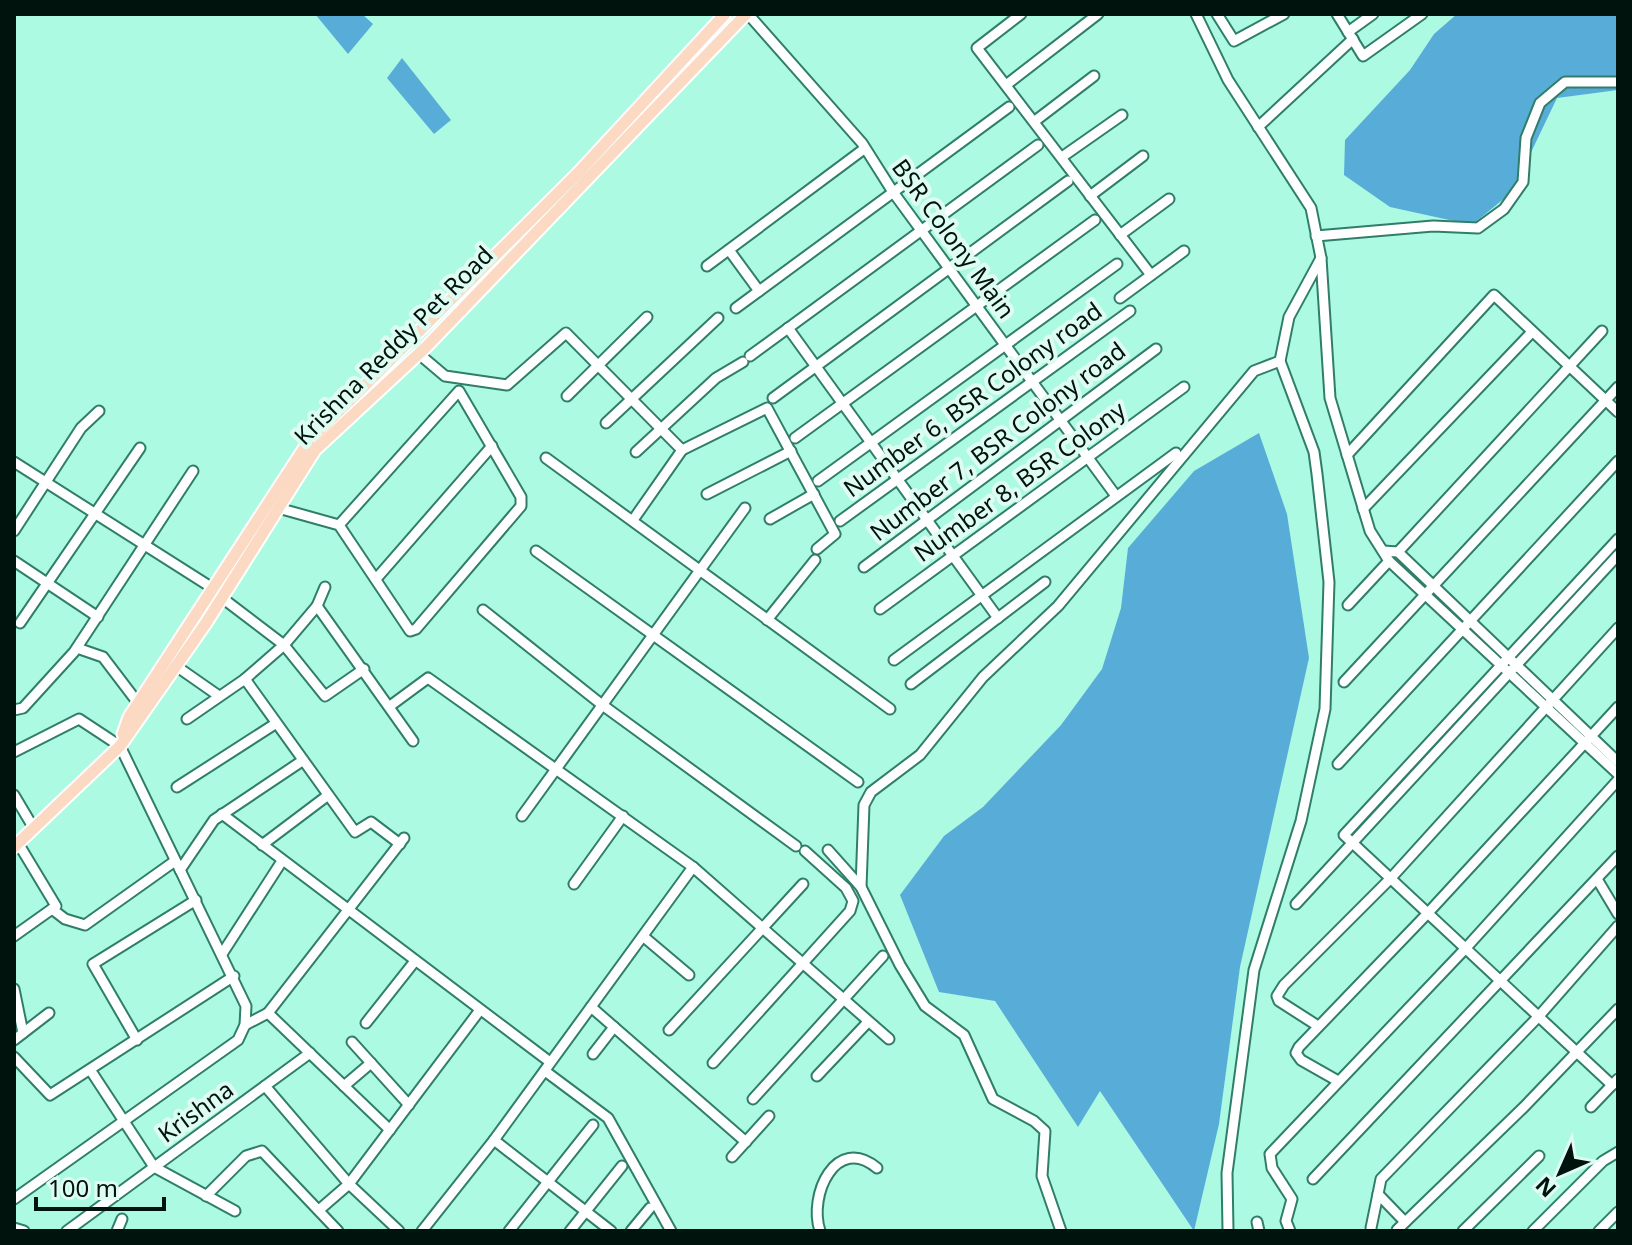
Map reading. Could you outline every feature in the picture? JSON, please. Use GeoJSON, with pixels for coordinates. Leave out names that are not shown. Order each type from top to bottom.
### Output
{"type":"FeatureCollection","features":[{"type":"Feature","properties":{"kind":"main road","name":"Krishna Reddy Pet Road"},"geometry":{"type":"LineString","coordinates":[[16,845],[120,746],[176,666],[309,441],[578,173],[725,14]]}},
{"type":"Feature","properties":{"kind":"main road","name":"Krishna Reddy Pet Road"},"geometry":{"type":"LineString","coordinates":[[120,746],[129,717],[138,703],[278,508],[315,450],[419,354],[747,14]]}},
{"type":"Feature","properties":{"kind":"street","name":"BSR Colony Main"},"geometry":{"type":"LineString","coordinates":[[747,14],[864,149],[1116,496]]}},
{"type":"Feature","properties":{"kind":"street"},"geometry":{"type":"LineString","coordinates":[[1021,14],[977,48],[1151,275]]}},
{"type":"Feature","properties":{"kind":"street"},"geometry":{"type":"LineString","coordinates":[[1006,85],[1098,14]]}},
{"type":"Feature","properties":{"kind":"street"},"geometry":{"type":"LineString","coordinates":[[1196,14],[1228,80],[1311,208],[1321,258],[1330,398],[1370,531],[1389,561],[1618,777],[1465,949],[1270,1154],[1272,1168],[1292,1199],[1286,1221],[1290,1231]]}},
{"type":"Feature","properties":{"kind":"street"},"geometry":{"type":"LineString","coordinates":[[1219,14],[1234,41],[1284,14]]}},
{"type":"Feature","properties":{"kind":"street"},"geometry":{"type":"LineString","coordinates":[[1337,14],[1363,56],[1422,14]]}},
{"type":"Feature","properties":{"kind":"street"},"geometry":{"type":"LineString","coordinates":[[1258,127],[1373,14]]}},
{"type":"Feature","properties":{"kind":"street"},"geometry":{"type":"LineString","coordinates":[[1035,121],[1094,76]]}},
{"type":"Feature","properties":{"kind":"street"},"geometry":{"type":"LineString","coordinates":[[1316,236],[1433,226],[1478,228],[1504,209],[1523,182],[1526,138],[1540,103],[1565,82],[1618,82]]}},
{"type":"Feature","properties":{"kind":"street"},"geometry":{"type":"LineString","coordinates":[[736,308],[1009,107]]}},
{"type":"Feature","properties":{"kind":"street"},"geometry":{"type":"LineString","coordinates":[[1062,157],[1122,115]]}},
{"type":"Feature","properties":{"kind":"street"},"geometry":{"type":"LineString","coordinates":[[636,452],[716,378],[747,359],[1038,145]]}},
{"type":"Feature","properties":{"kind":"street"},"geometry":{"type":"LineString","coordinates":[[707,266],[864,149]]}},
{"type":"Feature","properties":{"kind":"street"},"geometry":{"type":"LineString","coordinates":[[1090,196],[1143,156]]}},
{"type":"Feature","properties":{"kind":"street"},"geometry":{"type":"LineString","coordinates":[[773,398],[1068,181]]}},
{"type":"Feature","properties":{"kind":"street"},"geometry":{"type":"LineString","coordinates":[[1120,235],[1169,199]]}},
{"type":"Feature","properties":{"kind":"street"},"geometry":{"type":"LineString","coordinates":[[795,438],[1095,220]]}},
{"type":"Feature","properties":{"kind":"street"},"geometry":{"type":"LineString","coordinates":[[729,250],[759,291]]}},
{"type":"Feature","properties":{"kind":"street"},"geometry":{"type":"LineString","coordinates":[[1120,298],[1184,251]]}},
{"type":"Feature","properties":{"kind":"street"},"geometry":{"type":"LineString","coordinates":[[1228,1231],[1227,1173],[1254,970],[1301,821],[1325,709],[1329,582],[1317,474],[1314,452],[1280,361],[1289,317],[1321,258]]}},
{"type":"Feature","properties":{"kind":"street"},"geometry":{"type":"LineString","coordinates":[[818,481],[1117,264]]}},
{"type":"Feature","properties":{"kind":"street"},"geometry":{"type":"LineString","coordinates":[[1347,455],[1494,295],[1618,412]]}},
{"type":"Feature","properties":{"kind":"street","name":"Number 6, BSR Colony road"},"geometry":{"type":"LineString","coordinates":[[840,521],[1130,311]]}},
{"type":"Feature","properties":{"kind":"street"},"geometry":{"type":"LineString","coordinates":[[567,396],[647,317]]}},
{"type":"Feature","properties":{"kind":"street"},"geometry":{"type":"LineString","coordinates":[[606,423],[718,318]]}},
{"type":"Feature","properties":{"kind":"street"},"geometry":{"type":"LineString","coordinates":[[788,328],[895,481],[998,618]]}},
{"type":"Feature","properties":{"kind":"street"},"geometry":{"type":"LineString","coordinates":[[1398,552],[1602,331]]}},
{"type":"Feature","properties":{"kind":"street"},"geometry":{"type":"LineString","coordinates":[[1363,509],[1532,332]]}},
{"type":"Feature","properties":{"kind":"street"},"geometry":{"type":"LineString","coordinates":[[419,354],[445,376],[507,385],[566,333],[682,450]]}},
{"type":"Feature","properties":{"kind":"street","name":"Number 7, BSR Colony road"},"geometry":{"type":"LineString","coordinates":[[864,567],[1156,349]]}},
{"type":"Feature","properties":{"kind":"street"},"geometry":{"type":"LineString","coordinates":[[861,887],[864,805],[871,792],[920,755],[983,677],[1058,606],[1250,375],[1280,361]]}},
{"type":"Feature","properties":{"kind":"street","name":"Number 8, BSR Colony"},"geometry":{"type":"LineString","coordinates":[[880,609],[1184,387]]}},
{"type":"Feature","properties":{"kind":"street"},"geometry":{"type":"LineString","coordinates":[[1344,682],[1618,387]]}},
{"type":"Feature","properties":{"kind":"street"},"geometry":{"type":"LineString","coordinates":[[278,508],[339,525],[410,631],[416,629],[521,506],[521,497],[462,394],[454,393],[339,525]]}},
{"type":"Feature","properties":{"kind":"street"},"geometry":{"type":"LineString","coordinates":[[633,520],[682,450],[764,407],[769,409],[835,534],[817,549]]}},
{"type":"Feature","properties":{"kind":"street"},"geometry":{"type":"LineString","coordinates":[[14,531],[81,428],[99,411]]}},
{"type":"Feature","properties":{"kind":"street"},"geometry":{"type":"LineString","coordinates":[[376,579],[492,446]]}},
{"type":"Feature","properties":{"kind":"street"},"geometry":{"type":"LineString","coordinates":[[20,623],[140,448]]}},
{"type":"Feature","properties":{"kind":"street"},"geometry":{"type":"LineString","coordinates":[[707,494],[791,451]]}},
{"type":"Feature","properties":{"kind":"street"},"geometry":{"type":"LineString","coordinates":[[894,660],[1176,453]]}},
{"type":"Feature","properties":{"kind":"street"},"geometry":{"type":"LineString","coordinates":[[546,458],[890,709]]}},
{"type":"Feature","properties":{"kind":"street"},"geometry":{"type":"LineString","coordinates":[[1338,764],[1618,461]]}},
{"type":"Feature","properties":{"kind":"street"},"geometry":{"type":"LineString","coordinates":[[14,462],[218,593],[284,645],[325,696],[364,669]]}},
{"type":"Feature","properties":{"kind":"street"},"geometry":{"type":"LineString","coordinates":[[14,710],[23,708],[52,680],[77,648],[193,471]]}},
{"type":"Feature","properties":{"kind":"street"},"geometry":{"type":"LineString","coordinates":[[770,519],[814,494]]}},
{"type":"Feature","properties":{"kind":"street"},"geometry":{"type":"LineString","coordinates":[[522,816],[555,766],[745,508]]}},
{"type":"Feature","properties":{"kind":"street"},"geometry":{"type":"LineString","coordinates":[[1296,904],[1618,539]]}},
{"type":"Feature","properties":{"kind":"street"},"geometry":{"type":"LineString","coordinates":[[536,551],[650,637],[858,782]]}},
{"type":"Feature","properties":{"kind":"street"},"geometry":{"type":"LineString","coordinates":[[1383,551],[1398,552],[1618,762]]}},
{"type":"Feature","properties":{"kind":"street"},"geometry":{"type":"LineString","coordinates":[[1512,661],[1618,555]]}},
{"type":"Feature","properties":{"kind":"street"},"geometry":{"type":"LineString","coordinates":[[767,620],[815,560]]}},
{"type":"Feature","properties":{"kind":"street"},"geometry":{"type":"LineString","coordinates":[[14,561],[98,617]]}},
{"type":"Feature","properties":{"kind":"street"},"geometry":{"type":"LineString","coordinates":[[1348,605],[1389,561]]}},
{"type":"Feature","properties":{"kind":"street"},"geometry":{"type":"LineString","coordinates":[[911,684],[1045,582]]}},
{"type":"Feature","properties":{"kind":"street"},"geometry":{"type":"LineString","coordinates":[[187,719],[245,679],[284,645],[317,606],[325,587]]}},
{"type":"Feature","properties":{"kind":"street"},"geometry":{"type":"LineString","coordinates":[[317,606],[413,741]]}},
{"type":"Feature","properties":{"kind":"street"},"geometry":{"type":"LineString","coordinates":[[483,610],[601,704],[800,848],[846,888],[853,901],[850,911],[713,1063]]}},
{"type":"Feature","properties":{"kind":"street"},"geometry":{"type":"LineString","coordinates":[[1318,1026],[1284,1006],[1277,996],[1279,991],[1391,878],[1618,628]]}},
{"type":"Feature","properties":{"kind":"street"},"geometry":{"type":"LineString","coordinates":[[77,648],[103,657],[138,703]]}},
{"type":"Feature","properties":{"kind":"street"},"geometry":{"type":"LineString","coordinates":[[176,666],[219,696]]}},
{"type":"Feature","properties":{"kind":"street"},"geometry":{"type":"LineString","coordinates":[[390,706],[428,678],[693,867],[764,926],[843,1001],[889,1039]]}},
{"type":"Feature","properties":{"kind":"street"},"geometry":{"type":"LineString","coordinates":[[245,679],[355,832],[371,822],[402,841],[268,1013],[245,1025]]}},
{"type":"Feature","properties":{"kind":"street"},"geometry":{"type":"LineString","coordinates":[[1338,1081],[1296,1056],[1299,1047],[1618,707]]}},
{"type":"Feature","properties":{"kind":"street"},"geometry":{"type":"LineString","coordinates":[[14,752],[79,719],[120,746],[246,1006],[245,1025],[238,1040],[14,1199]]}},
{"type":"Feature","properties":{"kind":"street"},"geometry":{"type":"LineString","coordinates":[[177,787],[275,724]]}},
{"type":"Feature","properties":{"kind":"street"},"geometry":{"type":"LineString","coordinates":[[52,909],[65,919],[85,925],[178,866],[214,820],[302,761]]}},
{"type":"Feature","properties":{"kind":"street"},"geometry":{"type":"LineString","coordinates":[[14,795],[33,827]]}},
{"type":"Feature","properties":{"kind":"street"},"geometry":{"type":"LineString","coordinates":[[262,845],[327,796]]}},
{"type":"Feature","properties":{"kind":"street"},"geometry":{"type":"LineString","coordinates":[[222,814],[480,1010],[608,1118],[671,1231]]}},
{"type":"Feature","properties":{"kind":"street"},"geometry":{"type":"LineString","coordinates":[[574,884],[623,816]]}},
{"type":"Feature","properties":{"kind":"street"},"geometry":{"type":"LineString","coordinates":[[1350,841],[1578,1052],[1615,1082],[1591,1107]]}},
{"type":"Feature","properties":{"kind":"street"},"geometry":{"type":"LineString","coordinates":[[14,936],[56,906],[16,845]]}},
{"type":"Feature","properties":{"kind":"street"},"geometry":{"type":"LineString","coordinates":[[828,850],[861,887],[925,1006],[964,1035],[993,1099],[1045,1131],[1042,1176],[1061,1231]]}},
{"type":"Feature","properties":{"kind":"street"},"geometry":{"type":"LineString","coordinates":[[1313,1179],[1618,856]]}},
{"type":"Feature","properties":{"kind":"street"},"geometry":{"type":"LineString","coordinates":[[222,954],[282,861]]}},
{"type":"Feature","properties":{"kind":"street"},"geometry":{"type":"LineString","coordinates":[[422,1231],[494,1140],[693,867]]}},
{"type":"Feature","properties":{"kind":"street"},"geometry":{"type":"LineString","coordinates":[[1597,879],[1618,914]]}},
{"type":"Feature","properties":{"kind":"street"},"geometry":{"type":"LineString","coordinates":[[669,1030],[803,884]]}},
{"type":"Feature","properties":{"kind":"street"},"geometry":{"type":"LineString","coordinates":[[137,1040],[93,964],[196,900]]}},
{"type":"Feature","properties":{"kind":"street"},"geometry":{"type":"LineString","coordinates":[[1371,1230],[1381,1179],[1539,1016],[1618,926]]}},
{"type":"Feature","properties":{"kind":"street"},"geometry":{"type":"LineString","coordinates":[[644,937],[689,975]]}},
{"type":"Feature","properties":{"kind":"street"},"geometry":{"type":"LineString","coordinates":[[753,1099],[883,956]]}},
{"type":"Feature","properties":{"kind":"street"},"geometry":{"type":"LineString","coordinates":[[366,1023],[415,961]]}},
{"type":"Feature","properties":{"kind":"street"},"geometry":{"type":"LineString","coordinates":[[14,1057],[50,1095],[234,976]]}},
{"type":"Feature","properties":{"kind":"street"},"geometry":{"type":"LineString","coordinates":[[14,989],[23,1033]]}},
{"type":"Feature","properties":{"kind":"street"},"geometry":{"type":"LineString","coordinates":[[591,1007],[746,1142]]}},
{"type":"Feature","properties":{"kind":"street"},"geometry":{"type":"LineString","coordinates":[[1397,1231],[1618,1009]]}},
{"type":"Feature","properties":{"kind":"street"},"geometry":{"type":"LineString","coordinates":[[319,1210],[349,1184],[480,1010]]}},
{"type":"Feature","properties":{"kind":"street"},"geometry":{"type":"LineString","coordinates":[[14,1040],[49,1013]]}},
{"type":"Feature","properties":{"kind":"street"},"geometry":{"type":"LineString","coordinates":[[268,1013],[390,1130]]}},
{"type":"Feature","properties":{"kind":"street"},"geometry":{"type":"LineString","coordinates":[[817,1076],[868,1022]]}},
{"type":"Feature","properties":{"kind":"street"},"geometry":{"type":"LineString","coordinates":[[593,1054],[614,1027]]}},
{"type":"Feature","properties":{"kind":"street"},"geometry":{"type":"LineString","coordinates":[[352,1042],[409,1105]]}},
{"type":"Feature","properties":{"kind":"street","name":"Krishna"},"geometry":{"type":"LineString","coordinates":[[67,1231],[310,1053]]}},
{"type":"Feature","properties":{"kind":"street"},"geometry":{"type":"LineString","coordinates":[[344,1086],[371,1063]]}},
{"type":"Feature","properties":{"kind":"street"},"geometry":{"type":"LineString","coordinates":[[91,1071],[121,1122],[154,1167],[235,1211]]}},
{"type":"Feature","properties":{"kind":"street"},"geometry":{"type":"LineString","coordinates":[[265,1086],[349,1184],[399,1231]]}},
{"type":"Feature","properties":{"kind":"street"},"geometry":{"type":"LineString","coordinates":[[732,1157],[769,1116]]}},
{"type":"Feature","properties":{"kind":"street"},"geometry":{"type":"LineString","coordinates":[[509,1231],[593,1125]]}},
{"type":"Feature","properties":{"kind":"street"},"geometry":{"type":"LineString","coordinates":[[494,1140],[611,1231]]}},
{"type":"Feature","properties":{"kind":"street"},"geometry":{"type":"LineString","coordinates":[[206,1196],[246,1156],[262,1151],[338,1231]]}},
{"type":"Feature","properties":{"kind":"street"},"geometry":{"type":"LineString","coordinates":[[1533,1231],[1603,1161],[1618,1152]]}},
{"type":"Feature","properties":{"kind":"street"},"geometry":{"type":"LineString","coordinates":[[1463,1231],[1539,1156]]}},
{"type":"Feature","properties":{"kind":"street"},"geometry":{"type":"LineString","coordinates":[[820,1231],[817,1205],[822,1181],[836,1165],[849,1158],[867,1160],[877,1168]]}},
{"type":"Feature","properties":{"kind":"street"},"geometry":{"type":"LineString","coordinates":[[570,1231],[622,1166]]}},
{"type":"Feature","properties":{"kind":"street"},"geometry":{"type":"LineString","coordinates":[[1378,1194],[1405,1222]]}},
{"type":"Feature","properties":{"kind":"street"},"geometry":{"type":"LineString","coordinates":[[631,1231],[650,1208]]}},
{"type":"Feature","properties":{"kind":"street"},"geometry":{"type":"LineString","coordinates":[[1599,1231],[1618,1212]]}},
{"type":"Feature","properties":{"kind":"street"},"geometry":{"type":"LineString","coordinates":[[117,1231],[122,1219]]}},
{"type":"Feature","properties":{"kind":"water"},"geometry":{"type":"Polygon","coordinates":[[[315,14],[362,14],[373,24],[348,54],[315,14]]]}},
{"type":"Feature","properties":{"kind":"water"},"geometry":{"type":"Polygon","coordinates":[[[1457,14],[1618,14],[1618,90],[1557,98],[1512,192],[1472,225],[1390,207],[1344,175],[1345,140],[1410,70],[1434,34],[1457,14]]]}},
{"type":"Feature","properties":{"kind":"water"},"geometry":{"type":"Polygon","coordinates":[[[402,58],[451,120],[434,134],[387,78],[402,58]]]}},
{"type":"Feature","properties":{"kind":"water"},"geometry":{"type":"Polygon","coordinates":[[[1259,433],[1287,514],[1309,658],[1240,967],[1219,1124],[1194,1231],[1100,1091],[1078,1127],[995,1001],[939,992],[900,895],[944,836],[983,807],[1061,725],[1102,669],[1121,608],[1128,548],[1194,471],[1259,433]]]}}]}
